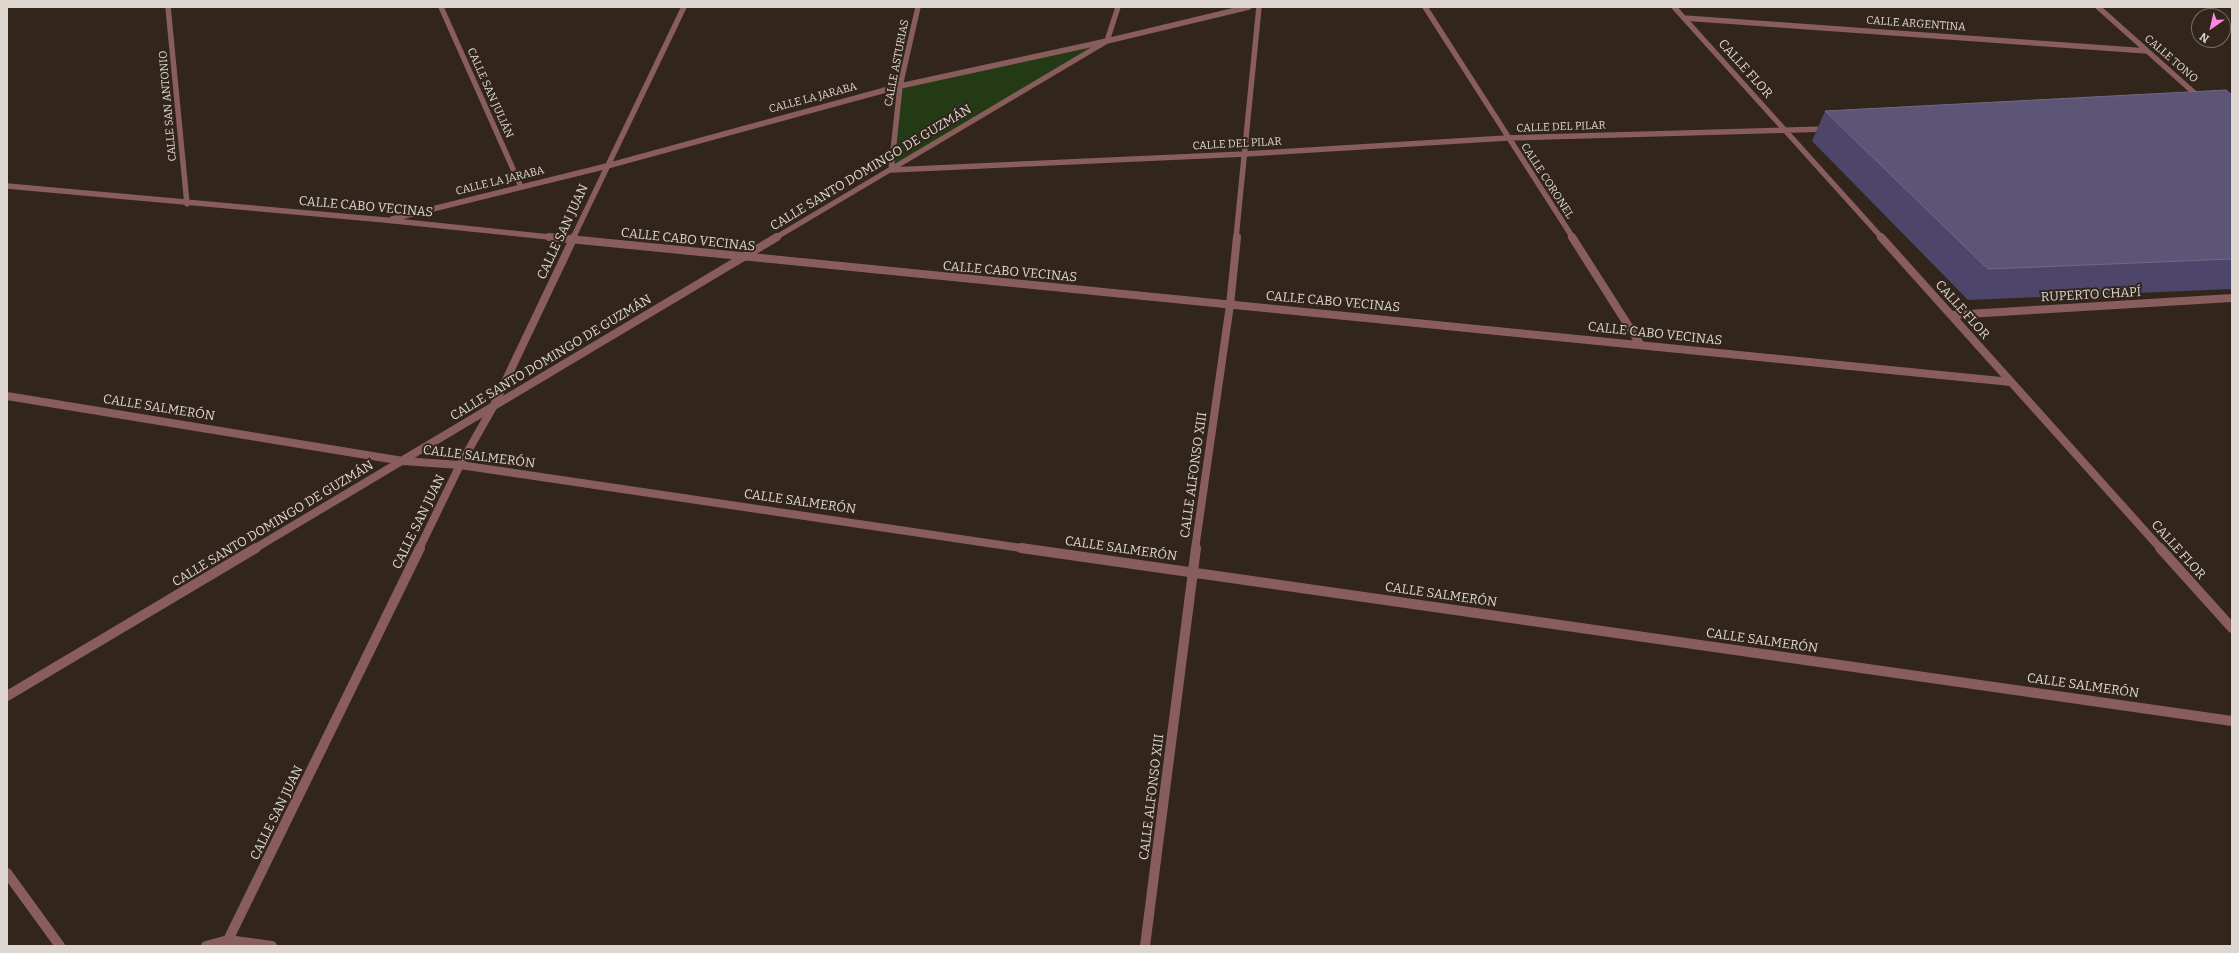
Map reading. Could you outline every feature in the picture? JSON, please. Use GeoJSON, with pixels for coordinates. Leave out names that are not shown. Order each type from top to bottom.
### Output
{"type":"FeatureCollection","features":[{"type":"Feature","properties":{"kind":"street","name":"CALLE SAN ANTONIO"},"geometry":{"type":"LineString","coordinates":[[168,7],[187,204]]}},
{"type":"Feature","properties":{"kind":"street","name":"CALLE SAN JULIÁN"},"geometry":{"type":"LineString","coordinates":[[441,7],[521,187]]}},
{"type":"Feature","properties":{"kind":"street","name":"CALLE SAN JUAN"},"geometry":{"type":"LineString","coordinates":[[228,940],[460,466],[493,407],[684,7]]}},
{"type":"Feature","properties":{"kind":"street","name":"CALLE ASTURIAS"},"geometry":{"type":"LineString","coordinates":[[891,170],[900,86],[918,7]]}},
{"type":"Feature","properties":{"kind":"street"},"geometry":{"type":"LineString","coordinates":[[1107,41],[1118,7]]}},
{"type":"Feature","properties":{"kind":"street","name":"CALLE LA JARABA"},"geometry":{"type":"LineString","coordinates":[[385,220],[607,166],[900,86],[1107,41],[1249,7]]}},
{"type":"Feature","properties":{"kind":"street","name":"CALLE ALFONSO XIII"},"geometry":{"type":"LineString","coordinates":[[1145,946],[1192,573],[1230,305],[1259,7]]}},
{"type":"Feature","properties":{"kind":"street","name":"CALLE CORONEL"},"geometry":{"type":"LineString","coordinates":[[1425,7],[1640,344]]}},
{"type":"Feature","properties":{"kind":"street","name":"CALLE FLOR"},"geometry":{"type":"LineString","coordinates":[[1674,7],[2232,628]]}},
{"type":"Feature","properties":{"kind":"street","name":"CALLE TONO"},"geometry":{"type":"LineString","coordinates":[[2098,7],[2207,103]]}},
{"type":"Feature","properties":{"kind":"street","name":"CALLE ARGENTINA"},"geometry":{"type":"LineString","coordinates":[[1684,18],[2147,51]]}},
{"type":"Feature","properties":{"kind":"street","name":"CALLE SANTO DOMINGO DE GUZMÁN"},"geometry":{"type":"LineString","coordinates":[[7,696],[1107,41]]}},
{"type":"Feature","properties":{"kind":"street","name":"CALLE DEL PILAR"},"geometry":{"type":"LineString","coordinates":[[891,170],[1245,154],[1508,138],[1785,131],[1832,128]]}},
{"type":"Feature","properties":{"kind":"street","name":"CALLE CABO VECINAS"},"geometry":{"type":"LineString","coordinates":[[7,186],[187,204],[385,220],[742,258],[1640,344],[2011,382]]}},
{"type":"Feature","properties":{"kind":"street","name":"RUPERTO CHAPÍ"},"geometry":{"type":"LineString","coordinates":[[1951,315],[2232,298]]}},
{"type":"Feature","properties":{"kind":"street","name":"CALLE SALMERÓN"},"geometry":{"type":"LineString","coordinates":[[7,396],[403,461],[460,466],[1192,573],[2232,720]]}},
{"type":"Feature","properties":{"kind":"street"},"geometry":{"type":"LineString","coordinates":[[7,873],[60,946]]}},
{"type":"Feature","properties":{"kind":"street"},"geometry":{"type":"LineString","coordinates":[[206,946],[228,940],[272,946]]}},
{"type":"Feature","properties":{"kind":"green space"},"geometry":{"type":"Polygon","coordinates":[[[1107,41],[891,170],[900,86],[1107,41]]]}},
{"type":"Feature","properties":{"kind":"building"},"geometry":{"type":"Polygon","coordinates":[[[2226,90],[2232,95],[2232,259],[1988,269],[1825,111],[2226,90]]]}}]}
